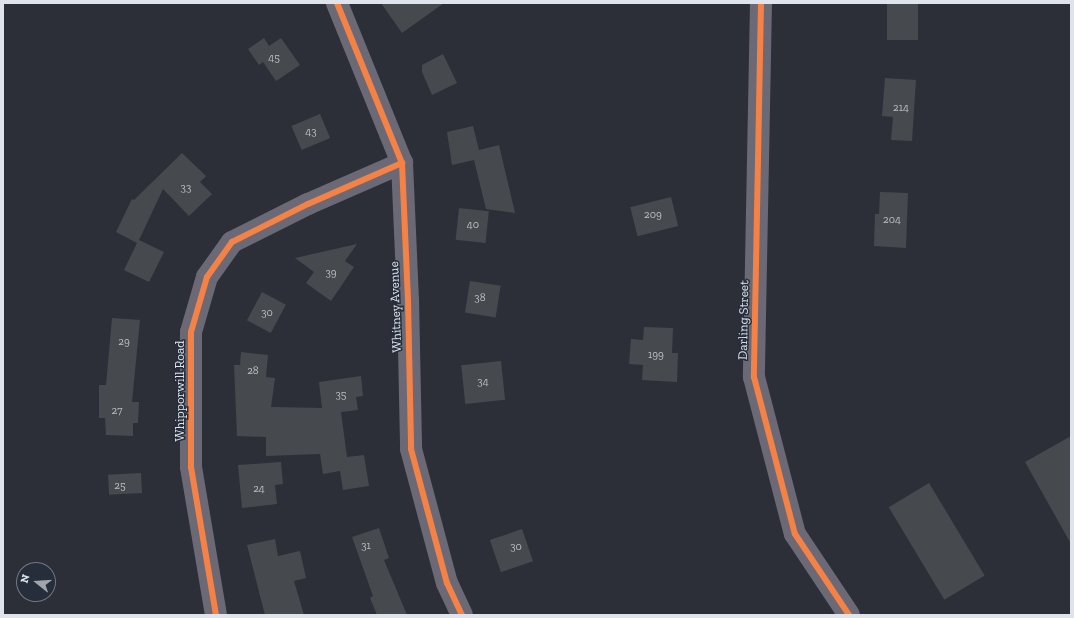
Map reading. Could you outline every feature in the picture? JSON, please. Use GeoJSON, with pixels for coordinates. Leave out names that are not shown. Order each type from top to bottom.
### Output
{"type":"FeatureCollection","features":[{"type":"Feature","properties":{"kind":"street","name":"Whitney Avenue"},"geometry":{"type":"LineString","coordinates":[[337,3],[402,163],[411,449],[447,583],[462,615]]}},
{"type":"Feature","properties":{"kind":"street","name":"Darling Street"},"geometry":{"type":"LineString","coordinates":[[761,3],[754,377],[795,534],[849,615]]}},
{"type":"Feature","properties":{"kind":"street","name":"Whipporwill Road"},"geometry":{"type":"LineString","coordinates":[[216,615],[191,467],[191,332],[207,277],[232,242],[308,204],[402,163]]}},
{"type":"Feature","properties":{"kind":"building"},"geometry":{"type":"Polygon","coordinates":[[[381,3],[444,3],[402,33],[381,3]]]}},
{"type":"Feature","properties":{"kind":"building"},"geometry":{"type":"Polygon","coordinates":[[[887,3],[918,3],[918,40],[887,40],[887,3]]]}},
{"type":"Feature","properties":{"kind":"building"},"geometry":{"type":"Polygon","coordinates":[[[264,38],[269,46],[281,38],[300,65],[276,81],[263,62],[259,65],[248,49],[264,38]]]}},
{"type":"Feature","properties":{"kind":"building"},"geometry":{"type":"Polygon","coordinates":[[[443,54],[457,83],[432,95],[422,72],[422,65],[443,54]]]}},
{"type":"Feature","properties":{"kind":"building"},"geometry":{"type":"Polygon","coordinates":[[[885,78],[916,80],[912,141],[891,140],[893,117],[882,116],[885,78]]]}},
{"type":"Feature","properties":{"kind":"building"},"geometry":{"type":"Polygon","coordinates":[[[320,114],[330,138],[302,150],[291,126],[320,114]]]}},
{"type":"Feature","properties":{"kind":"building"},"geometry":{"type":"Polygon","coordinates":[[[473,126],[479,150],[499,145],[515,213],[486,209],[474,160],[452,165],[447,132],[473,126]]]}},
{"type":"Feature","properties":{"kind":"building"},"geometry":{"type":"Polygon","coordinates":[[[182,153],[206,176],[200,182],[212,194],[189,216],[163,189],[139,240],[164,252],[149,282],[124,270],[137,243],[116,232],[132,199],[134,200],[182,153]]]}},
{"type":"Feature","properties":{"kind":"building"},"geometry":{"type":"Polygon","coordinates":[[[880,192],[908,193],[906,248],[874,246],[875,214],[879,214],[880,192]]]}},
{"type":"Feature","properties":{"kind":"building"},"geometry":{"type":"Polygon","coordinates":[[[671,197],[678,226],[638,236],[630,207],[671,197]]]}},
{"type":"Feature","properties":{"kind":"building"},"geometry":{"type":"Polygon","coordinates":[[[459,208],[489,211],[485,243],[456,240],[459,208]]]}},
{"type":"Feature","properties":{"kind":"building"},"geometry":{"type":"Polygon","coordinates":[[[357,244],[345,261],[354,267],[331,301],[306,283],[314,272],[295,258],[357,244]]]}},
{"type":"Feature","properties":{"kind":"building"},"geometry":{"type":"Polygon","coordinates":[[[470,281],[501,286],[496,317],[465,313],[470,281]]]}},
{"type":"Feature","properties":{"kind":"building"},"geometry":{"type":"Polygon","coordinates":[[[262,292],[286,305],[271,333],[247,320],[262,292]]]}},
{"type":"Feature","properties":{"kind":"building"},"geometry":{"type":"Polygon","coordinates":[[[112,318],[140,320],[132,402],[139,402],[138,423],[133,423],[133,436],[106,435],[105,418],[99,418],[99,385],[106,385],[112,318]]]}},
{"type":"Feature","properties":{"kind":"building"},"geometry":{"type":"Polygon","coordinates":[[[644,327],[673,328],[672,353],[678,353],[677,382],[642,380],[643,365],[629,364],[631,339],[643,340],[644,327]]]}},
{"type":"Feature","properties":{"kind":"building"},"geometry":{"type":"Polygon","coordinates":[[[241,352],[268,355],[266,377],[275,378],[271,407],[322,408],[319,382],[361,376],[363,396],[356,397],[358,410],[341,412],[347,457],[364,455],[369,486],[343,490],[340,471],[323,474],[320,454],[266,456],[266,437],[237,436],[234,365],[240,365],[241,352]]]}},
{"type":"Feature","properties":{"kind":"building"},"geometry":{"type":"Polygon","coordinates":[[[501,361],[505,400],[465,404],[461,365],[501,361]]]}},
{"type":"Feature","properties":{"kind":"building"},"geometry":{"type":"Polygon","coordinates":[[[1071,436],[1071,544],[1025,462],[1071,436]]]}},
{"type":"Feature","properties":{"kind":"building"},"geometry":{"type":"Polygon","coordinates":[[[281,462],[283,484],[275,485],[277,504],[242,508],[238,465],[281,462]]]}},
{"type":"Feature","properties":{"kind":"building"},"geometry":{"type":"Polygon","coordinates":[[[141,473],[142,493],[109,495],[108,475],[141,473]]]}},
{"type":"Feature","properties":{"kind":"building"},"geometry":{"type":"Polygon","coordinates":[[[929,483],[985,576],[944,600],[889,507],[929,483]]]}},
{"type":"Feature","properties":{"kind":"building"},"geometry":{"type":"Polygon","coordinates":[[[379,528],[389,558],[384,560],[407,615],[377,615],[370,598],[373,596],[352,537],[379,528]]]}},
{"type":"Feature","properties":{"kind":"building"},"geometry":{"type":"Polygon","coordinates":[[[522,529],[533,561],[501,572],[490,540],[522,529]]]}},
{"type":"Feature","properties":{"kind":"building"},"geometry":{"type":"Polygon","coordinates":[[[275,539],[278,556],[300,551],[306,578],[294,581],[304,615],[265,615],[247,545],[275,539]]]}},
{"type":"Feature","properties":{"kind":"cycle path"},"geometry":{"type":"LineString","coordinates":[[337,3],[402,163],[408,300],[411,449],[447,583],[462,615]]}},
{"type":"Feature","properties":{"kind":"cycle path"},"geometry":{"type":"LineString","coordinates":[[761,3],[754,377],[795,534],[849,615]]}},
{"type":"Feature","properties":{"kind":"cycle path"},"geometry":{"type":"LineString","coordinates":[[216,615],[191,467],[191,332],[207,277],[232,242],[308,204],[402,163]]}}]}
